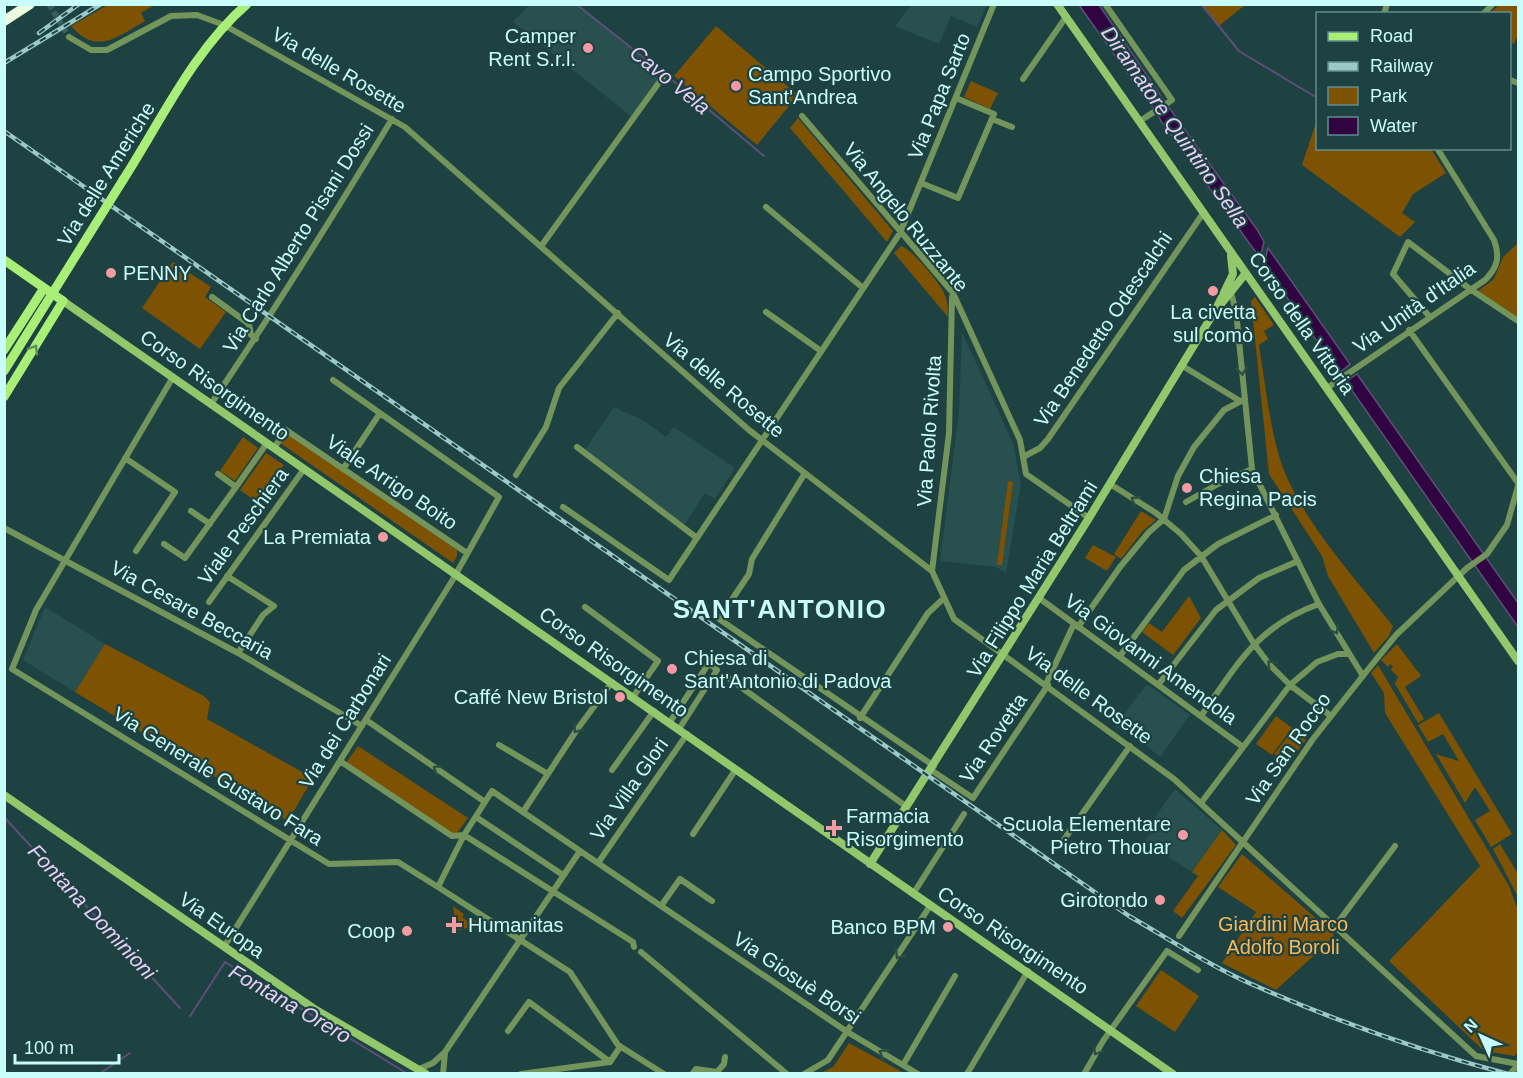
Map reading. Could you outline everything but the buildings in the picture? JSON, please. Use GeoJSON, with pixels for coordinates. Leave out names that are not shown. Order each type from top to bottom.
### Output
{"type":"FeatureCollection","features":[{"type":"Feature","properties":{"kind":"highway"},"geometry":{"type":"LineString","coordinates":[[4,21],[30,4]]}},
{"type":"Feature","properties":{"kind":"main road","name":"Via delle Americhe"},"geometry":{"type":"LineString","coordinates":[[4,370],[204,51],[224,25],[247,4]]}},
{"type":"Feature","properties":{"kind":"main road","name":"Corso della Vittoria"},"geometry":{"type":"LineString","coordinates":[[1058,4],[1518,661]]}},
{"type":"Feature","properties":{"kind":"main road"},"geometry":{"type":"LineString","coordinates":[[1230,249],[1233,274],[1244,271]]}},
{"type":"Feature","properties":{"kind":"main road","name":"Corso Risorgimento"},"geometry":{"type":"LineString","coordinates":[[4,260],[1173,1074]]}},
{"type":"Feature","properties":{"kind":"main road","name":"Via Filippo Maria Beltrami"},"geometry":{"type":"LineString","coordinates":[[1216,309],[1231,293],[1244,271]]}},
{"type":"Feature","properties":{"kind":"main road","name":"Via Filippo Maria Beltrami"},"geometry":{"type":"LineString","coordinates":[[870,864],[1110,484],[1216,309],[1233,274]]}},
{"type":"Feature","properties":{"kind":"main road"},"geometry":{"type":"LineString","coordinates":[[4,350],[44,288]]}},
{"type":"Feature","properties":{"kind":"main road"},"geometry":{"type":"LineString","coordinates":[[4,397],[63,301]]}},
{"type":"Feature","properties":{"kind":"main road","name":"Via Europa"},"geometry":{"type":"LineString","coordinates":[[4,795],[316,1010],[423,1072]]}},
{"type":"Feature","properties":{"kind":"street","name":"Via Papa Sarto"},"geometry":{"type":"LineString","coordinates":[[564,507],[669,580],[900,233],[994,4]]}},
{"type":"Feature","properties":{"kind":"street"},"geometry":{"type":"LineString","coordinates":[[1105,4],[1169,101],[1140,121]]}},
{"type":"Feature","properties":{"kind":"street","name":"Via delle Rosette"},"geometry":{"type":"LineString","coordinates":[[69,37],[91,50],[106,50],[171,16],[197,15],[224,25],[392,119],[542,245],[676,368],[763,440],[933,571],[954,619],[1130,746],[1201,802],[1476,1056],[1518,1064]]}},
{"type":"Feature","properties":{"kind":"street"},"geometry":{"type":"LineString","coordinates":[[1023,79],[1066,17]]}},
{"type":"Feature","properties":{"kind":"street"},"geometry":{"type":"LineString","coordinates":[[542,245],[663,76]]}},
{"type":"Feature","properties":{"kind":"street"},"geometry":{"type":"LineString","coordinates":[[921,183],[958,198],[992,119],[994,114],[956,98]]}},
{"type":"Feature","properties":{"kind":"street","name":"Via Angelo Ruzzante"},"geometry":{"type":"LineString","coordinates":[[802,116],[952,293],[1020,440],[1026,474],[1089,518]]}},
{"type":"Feature","properties":{"kind":"street","name":"Via Carlo Alberto Pisani Dossi"},"geometry":{"type":"LineString","coordinates":[[211,404],[256,339],[392,119]]}},
{"type":"Feature","properties":{"kind":"street"},"geometry":{"type":"LineString","coordinates":[[992,119],[1012,127]]}},
{"type":"Feature","properties":{"kind":"street","name":"Via Unità d'Italia"},"geometry":{"type":"LineString","coordinates":[[1327,388],[1493,272],[1498,252],[1494,240],[1438,150]]}},
{"type":"Feature","properties":{"kind":"street"},"geometry":{"type":"LineString","coordinates":[[766,207],[863,288]]}},
{"type":"Feature","properties":{"kind":"street","name":"Via Benedetto Odescalchi"},"geometry":{"type":"LineString","coordinates":[[1023,457],[1040,448],[1048,439],[1204,212]]}},
{"type":"Feature","properties":{"kind":"street"},"geometry":{"type":"LineString","coordinates":[[1429,316],[1393,274],[1408,242],[1470,289],[1518,321]]}},
{"type":"Feature","properties":{"kind":"street","name":"Via Paolo Rivolta"},"geometry":{"type":"LineString","coordinates":[[933,571],[949,433],[952,293]]}},
{"type":"Feature","properties":{"kind":"street"},"geometry":{"type":"LineString","coordinates":[[1231,293],[1236,311],[1242,400],[1252,470],[1319,604],[1363,676]]}},
{"type":"Feature","properties":{"kind":"street"},"geometry":{"type":"LineString","coordinates":[[212,297],[249,324],[251,335],[256,339]]}},
{"type":"Feature","properties":{"kind":"street"},"geometry":{"type":"LineString","coordinates":[[766,312],[821,351]]}},
{"type":"Feature","properties":{"kind":"street"},"geometry":{"type":"LineString","coordinates":[[516,475],[546,428],[559,388],[618,313]]}},
{"type":"Feature","properties":{"kind":"street"},"geometry":{"type":"LineString","coordinates":[[1409,330],[1518,485]]}},
{"type":"Feature","properties":{"kind":"street"},"geometry":{"type":"LineString","coordinates":[[1181,365],[1242,400]]}},
{"type":"Feature","properties":{"kind":"street"},"geometry":{"type":"LineString","coordinates":[[65,560],[173,377]]}},
{"type":"Feature","properties":{"kind":"street"},"geometry":{"type":"LineString","coordinates":[[333,380],[380,413],[343,469]]}},
{"type":"Feature","properties":{"kind":"street"},"geometry":{"type":"LineString","coordinates":[[1047,685],[1076,625],[1149,532],[1164,519],[1178,476],[1194,447],[1224,410],[1242,400]]}},
{"type":"Feature","properties":{"kind":"street","name":"Via dei Carbonari"},"geometry":{"type":"LineString","coordinates":[[225,947],[456,574],[499,497],[380,413]]}},
{"type":"Feature","properties":{"kind":"street","name":"Viale Arrigo Boito"},"geometry":{"type":"LineString","coordinates":[[270,445],[286,430],[467,553]]}},
{"type":"Feature","properties":{"kind":"street"},"geometry":{"type":"LineString","coordinates":[[164,544],[185,558],[236,486],[270,445]]}},
{"type":"Feature","properties":{"kind":"street"},"geometry":{"type":"LineString","coordinates":[[577,447],[697,538]]}},
{"type":"Feature","properties":{"kind":"street"},"geometry":{"type":"LineString","coordinates":[[125,458],[175,492],[136,551]]}},
{"type":"Feature","properties":{"kind":"street","name":"Viale Peschiera"},"geometry":{"type":"LineString","coordinates":[[209,602],[304,469]]}},
{"type":"Feature","properties":{"kind":"street"},"geometry":{"type":"LineString","coordinates":[[1186,502],[1218,484],[1252,470]]}},
{"type":"Feature","properties":{"kind":"street"},"geometry":{"type":"LineString","coordinates":[[805,473],[752,559],[749,574],[719,619],[932,768]]}},
{"type":"Feature","properties":{"kind":"street"},"geometry":{"type":"LineString","coordinates":[[218,474],[236,486]]}},
{"type":"Feature","properties":{"kind":"street"},"geometry":{"type":"LineString","coordinates":[[1110,484],[1164,519],[1201,556],[1254,644],[1290,685],[1331,716]]}},
{"type":"Feature","properties":{"kind":"street","name":"Via San Rocco"},"geometry":{"type":"LineString","coordinates":[[1179,936],[1331,716],[1396,635],[1473,564],[1485,556],[1507,525],[1518,485]]}},
{"type":"Feature","properties":{"kind":"street"},"geometry":{"type":"LineString","coordinates":[[191,511],[210,524]]}},
{"type":"Feature","properties":{"kind":"street"},"geometry":{"type":"LineString","coordinates":[[1120,656],[1172,583],[1201,556],[1233,535],[1276,515]]}},
{"type":"Feature","properties":{"kind":"street","name":"Via Cesare Beccaria"},"geometry":{"type":"LineString","coordinates":[[4,528],[364,723],[485,802]]}},
{"type":"Feature","properties":{"kind":"street","name":"Via Generale Gustavo Fara"},"geometry":{"type":"LineString","coordinates":[[65,560],[36,610],[12,669],[329,864],[398,862],[570,972],[620,1047],[664,1074]]}},
{"type":"Feature","properties":{"kind":"street"},"geometry":{"type":"LineString","coordinates":[[1158,685],[1216,610],[1227,600],[1259,578],[1298,561]]}},
{"type":"Feature","properties":{"kind":"street"},"geometry":{"type":"LineString","coordinates":[[228,576],[274,606],[263,615],[238,653]]}},
{"type":"Feature","properties":{"kind":"street"},"geometry":{"type":"LineString","coordinates":[[860,718],[928,613],[944,598]]}},
{"type":"Feature","properties":{"kind":"street","name":"Via Giovanni Amendola"},"geometry":{"type":"LineString","coordinates":[[1039,598],[1244,747]]}},
{"type":"Feature","properties":{"kind":"street"},"geometry":{"type":"LineString","coordinates":[[1201,716],[1254,644],[1281,621],[1319,604]]}},
{"type":"Feature","properties":{"kind":"street"},"geometry":{"type":"LineString","coordinates":[[585,607],[658,661],[633,697]]}},
{"type":"Feature","properties":{"kind":"street"},"geometry":{"type":"LineString","coordinates":[[1201,802],[1290,685],[1317,662],[1337,655],[1349,654]]}},
{"type":"Feature","properties":{"kind":"street"},"geometry":{"type":"LineString","coordinates":[[670,722],[709,663],[717,670],[679,729]]}},
{"type":"Feature","properties":{"kind":"street"},"geometry":{"type":"LineString","coordinates":[[727,677],[907,807]]}},
{"type":"Feature","properties":{"kind":"street"},"geometry":{"type":"LineString","coordinates":[[523,812],[612,682]]}},
{"type":"Feature","properties":{"kind":"street","name":"Via Rovetta"},"geometry":{"type":"LineString","coordinates":[[932,768],[974,798],[1047,685]]}},
{"type":"Feature","properties":{"kind":"street"},"geometry":{"type":"LineString","coordinates":[[612,770],[654,711]]}},
{"type":"Feature","properties":{"kind":"street","name":"Via Villa Glori"},"geometry":{"type":"LineString","coordinates":[[598,863],[687,734]]}},
{"type":"Feature","properties":{"kind":"street"},"geometry":{"type":"LineString","coordinates":[[499,745],[548,774]]}},
{"type":"Feature","properties":{"kind":"street"},"geometry":{"type":"LineString","coordinates":[[1064,841],[1130,746]]}},
{"type":"Feature","properties":{"kind":"street"},"geometry":{"type":"LineString","coordinates":[[340,761],[452,836],[465,835],[553,890],[633,942],[634,947]]}},
{"type":"Feature","properties":{"kind":"street"},"geometry":{"type":"LineString","coordinates":[[693,834],[736,769]]}},
{"type":"Feature","properties":{"kind":"street","name":"Via Giosuè Borsi"},"geometry":{"type":"LineString","coordinates":[[485,802],[492,791],[849,1033],[918,1074]]}},
{"type":"Feature","properties":{"kind":"street"},"geometry":{"type":"LineString","coordinates":[[438,887],[485,802]]}},
{"type":"Feature","properties":{"kind":"street","name":"Via Rovetta"},"geometry":{"type":"LineString","coordinates":[[913,894],[964,814]]}},
{"type":"Feature","properties":{"kind":"street"},"geometry":{"type":"LineString","coordinates":[[476,817],[562,875]]}},
{"type":"Feature","properties":{"kind":"street"},"geometry":{"type":"LineString","coordinates":[[1336,925],[1395,846]]}},
{"type":"Feature","properties":{"kind":"street"},"geometry":{"type":"LineString","coordinates":[[423,1072],[445,1052],[580,851]]}},
{"type":"Feature","properties":{"kind":"street"},"geometry":{"type":"LineString","coordinates":[[661,906],[680,879],[712,901]]}},
{"type":"Feature","properties":{"kind":"street"},"geometry":{"type":"LineString","coordinates":[[804,1074],[828,1060],[849,1033],[930,906]]}},
{"type":"Feature","properties":{"kind":"street"},"geometry":{"type":"LineString","coordinates":[[1084,1074],[1167,951],[1198,970]]}},
{"type":"Feature","properties":{"kind":"street"},"geometry":{"type":"LineString","coordinates":[[641,952],[786,1074]]}},
{"type":"Feature","properties":{"kind":"street"},"geometry":{"type":"LineString","coordinates":[[967,1074],[1028,971]]}},
{"type":"Feature","properties":{"kind":"street"},"geometry":{"type":"LineString","coordinates":[[903,1065],[955,976]]}},
{"type":"Feature","properties":{"kind":"street"},"geometry":{"type":"LineString","coordinates":[[508,1031],[529,1002],[610,1062]]}},
{"type":"Feature","properties":{"kind":"street"},"geometry":{"type":"LineString","coordinates":[[521,1074],[610,1062],[620,1047]]}},
{"type":"Feature","properties":{"kind":"street"},"geometry":{"type":"LineString","coordinates":[[443,1074],[445,1052]]}},
{"type":"Feature","properties":{"kind":"street"},"geometry":{"type":"LineString","coordinates":[[692,1074],[696,1069],[717,1072],[724,1064],[725,1057]]}},
{"type":"Feature","properties":{"kind":"street"},"geometry":{"type":"LineString","coordinates":[[1510,1074],[1518,1064]]}},
{"type":"Feature","properties":{"kind":"shaded area","name":"Camper Rent S.r.l."},"geometry":{"type":"Polygon","coordinates":[[[529,5],[577,5],[662,74],[632,117],[513,22],[529,5]]]}},
{"type":"Feature","properties":{"kind":"shaded area"},"geometry":{"type":"Polygon","coordinates":[[[911,5],[987,5],[977,27],[951,16],[939,44],[895,26],[911,5]]]}},
{"type":"Feature","properties":{"kind":"shaded area"},"geometry":{"type":"Polygon","coordinates":[[[962,332],[1013,443],[1021,484],[1006,573],[996,567],[940,561],[959,413],[962,332]]]}},
{"type":"Feature","properties":{"kind":"shaded area"},"geometry":{"type":"Polygon","coordinates":[[[614,407],[644,421],[666,437],[674,427],[735,468],[715,499],[705,493],[684,526],[584,451],[614,407]]]}},
{"type":"Feature","properties":{"kind":"shaded area"},"geometry":{"type":"Polygon","coordinates":[[[45,607],[105,644],[75,692],[23,660],[45,607]]]}},
{"type":"Feature","properties":{"kind":"shaded area"},"geometry":{"type":"Polygon","coordinates":[[[1147,684],[1190,715],[1160,757],[1128,731],[1126,734],[1115,726],[1147,684]]]}},
{"type":"Feature","properties":{"kind":"shaded area","name":"Scuola Elementare Pietro Thouar"},"geometry":{"type":"Polygon","coordinates":[[[1175,789],[1222,830],[1192,872],[1144,842],[1152,830],[1148,827],[1175,789]]]}},
{"type":"Feature","properties":{"kind":"green space"},"geometry":{"type":"Polygon","coordinates":[[[1500,4],[1518,5],[1518,34],[1514,44],[1511,42],[1511,12],[1491,12],[1500,4]]]}},
{"type":"Feature","properties":{"kind":"green space"},"geometry":{"type":"Polygon","coordinates":[[[108,5],[154,5],[141,13],[145,21],[107,41],[90,40],[80,35],[71,26],[108,5]]]}},
{"type":"Feature","properties":{"kind":"green space"},"geometry":{"type":"Polygon","coordinates":[[[1201,5],[1245,5],[1219,26],[1201,5]]]}},
{"type":"Feature","properties":{"kind":"green space","name":"Campo Sportivo Sant'Andrea"},"geometry":{"type":"Polygon","coordinates":[[[716,26],[798,95],[757,145],[674,76],[716,26]]]}},
{"type":"Feature","properties":{"kind":"green space"},"geometry":{"type":"Polygon","coordinates":[[[971,81],[998,93],[990,109],[964,97],[971,81]]]}},
{"type":"Feature","properties":{"kind":"green space"},"geometry":{"type":"Polygon","coordinates":[[[798,118],[893,231],[887,242],[790,128],[798,118]]]}},
{"type":"Feature","properties":{"kind":"green space"},"geometry":{"type":"Polygon","coordinates":[[[1316,123],[1316,150],[1432,150],[1446,173],[1413,194],[1402,213],[1415,222],[1400,237],[1302,165],[1316,123]]]}},
{"type":"Feature","properties":{"kind":"green space"},"geometry":{"type":"Polygon","coordinates":[[[1518,243],[1518,318],[1478,291],[1494,279],[1503,257],[1518,243]]]}},
{"type":"Feature","properties":{"kind":"green space"},"geometry":{"type":"Polygon","coordinates":[[[901,246],[918,259],[941,288],[947,302],[948,317],[894,253],[901,246]]]}},
{"type":"Feature","properties":{"kind":"green space"},"geometry":{"type":"Polygon","coordinates":[[[173,262],[211,287],[205,297],[226,312],[200,349],[142,308],[173,262]]]}},
{"type":"Feature","properties":{"kind":"green space"},"geometry":{"type":"Polygon","coordinates":[[[1255,297],[1274,325],[1264,331],[1268,339],[1259,345],[1270,417],[1280,459],[1300,503],[1314,525],[1393,626],[1389,636],[1374,653],[1328,576],[1322,556],[1269,474],[1251,301],[1255,297]]]}},
{"type":"Feature","properties":{"kind":"green space"},"geometry":{"type":"Polygon","coordinates":[[[289,434],[457,550],[453,563],[280,443],[289,434]]]}},
{"type":"Feature","properties":{"kind":"green space"},"geometry":{"type":"Polygon","coordinates":[[[243,437],[258,448],[235,481],[220,471],[243,437]]]}},
{"type":"Feature","properties":{"kind":"green space"},"geometry":{"type":"Polygon","coordinates":[[[266,453],[284,465],[258,503],[240,490],[266,453]]]}},
{"type":"Feature","properties":{"kind":"green space"},"geometry":{"type":"Polygon","coordinates":[[[1008,481],[1013,482],[1002,565],[997,565],[1008,481]]]}},
{"type":"Feature","properties":{"kind":"green space"},"geometry":{"type":"Polygon","coordinates":[[[1141,511],[1156,520],[1142,532],[1121,559],[1114,554],[1141,511]]]}},
{"type":"Feature","properties":{"kind":"green space"},"geometry":{"type":"Polygon","coordinates":[[[1093,545],[1116,557],[1107,571],[1085,558],[1093,545]]]}},
{"type":"Feature","properties":{"kind":"green space"},"geometry":{"type":"Polygon","coordinates":[[[1189,596],[1201,618],[1173,655],[1142,632],[1149,623],[1162,632],[1189,596]]]}},
{"type":"Feature","properties":{"kind":"green space"},"geometry":{"type":"Polygon","coordinates":[[[105,644],[204,696],[210,702],[207,719],[313,778],[288,821],[75,692],[105,644]]]}},
{"type":"Feature","properties":{"kind":"green space"},"geometry":{"type":"Polygon","coordinates":[[[1397,644],[1421,676],[1405,687],[1424,719],[1418,723],[1395,684],[1398,677],[1391,670],[1393,666],[1390,664],[1388,667],[1381,660],[1397,644]]]}},
{"type":"Feature","properties":{"kind":"green space"},"geometry":{"type":"Polygon","coordinates":[[[1378,665],[1509,886],[1518,910],[1518,1051],[1515,1056],[1484,1051],[1389,961],[1480,866],[1385,713],[1384,693],[1371,673],[1378,665]]]}},
{"type":"Feature","properties":{"kind":"green space"},"geometry":{"type":"Polygon","coordinates":[[[1439,713],[1512,834],[1491,847],[1475,820],[1490,811],[1475,787],[1465,803],[1436,754],[1459,761],[1443,734],[1428,742],[1418,725],[1439,713]]]}},
{"type":"Feature","properties":{"kind":"green space"},"geometry":{"type":"Polygon","coordinates":[[[1276,716],[1292,728],[1272,755],[1256,744],[1276,716]]]}},
{"type":"Feature","properties":{"kind":"green space"},"geometry":{"type":"Polygon","coordinates":[[[1293,730],[1306,740],[1287,764],[1274,754],[1293,730]]]}},
{"type":"Feature","properties":{"kind":"green space"},"geometry":{"type":"Polygon","coordinates":[[[358,746],[468,818],[457,833],[452,833],[346,763],[358,746]]]}},
{"type":"Feature","properties":{"kind":"green space"},"geometry":{"type":"Polygon","coordinates":[[[1222,830],[1236,845],[1182,918],[1173,911],[1198,876],[1192,872],[1222,830]]]}},
{"type":"Feature","properties":{"kind":"green space"},"geometry":{"type":"Polygon","coordinates":[[[1500,844],[1518,874],[1518,897],[1493,849],[1500,844]]]}},
{"type":"Feature","properties":{"kind":"green space","name":"Giardini Marco Adolfo Boroli"},"geometry":{"type":"Polygon","coordinates":[[[1242,854],[1334,934],[1331,940],[1276,990],[1222,963],[1256,912],[1218,887],[1242,854]]]}},
{"type":"Feature","properties":{"kind":"green space"},"geometry":{"type":"Polygon","coordinates":[[[453,906],[464,914],[462,917],[470,923],[473,919],[482,925],[458,930],[461,923],[455,919],[453,906]]]}},
{"type":"Feature","properties":{"kind":"green space"},"geometry":{"type":"Polygon","coordinates":[[[1161,970],[1199,996],[1175,1032],[1136,1006],[1161,970]]]}},
{"type":"Feature","properties":{"kind":"green space"},"geometry":{"type":"Polygon","coordinates":[[[849,1043],[904,1073],[821,1073],[833,1067],[849,1043]]]}},
{"type":"Feature","properties":{"kind":"water"},"geometry":{"type":"Polygon","coordinates":[[[1079,5],[1099,5],[1165,102],[1155,109],[1147,101],[1079,5]]]}},
{"type":"Feature","properties":{"kind":"water","name":"Diramatore Quintino Sella"},"geometry":{"type":"Polygon","coordinates":[[[1167,105],[1258,231],[1264,242],[1260,258],[1161,121],[1157,112],[1167,105]]]}},
{"type":"Feature","properties":{"kind":"water"},"geometry":{"type":"Polygon","coordinates":[[[1268,248],[1350,364],[1339,373],[1264,264],[1268,248]]]}},
{"type":"Feature","properties":{"kind":"water"},"geometry":{"type":"Polygon","coordinates":[[[1357,374],[1518,603],[1518,627],[1346,382],[1357,374]]]}},
{"type":"Feature","properties":{"kind":"waterway","name":"Cavo Vela"},"geometry":{"type":"LineString","coordinates":[[576,4],[764,156]]}},
{"type":"Feature","properties":{"kind":"waterway"},"geometry":{"type":"LineString","coordinates":[[1201,4],[1239,51],[1314,96]]}},
{"type":"Feature","properties":{"kind":"waterway","name":"Fontana Dominioni"},"geometry":{"type":"LineString","coordinates":[[4,817],[180,1008]]}},
{"type":"Feature","properties":{"kind":"waterway","name":"Fontana Orero"},"geometry":{"type":"LineString","coordinates":[[190,1016],[225,962],[408,1074]]}},
{"type":"Feature","properties":{"kind":"waterway","name":"Fontana Orero"},"geometry":{"type":"LineString","coordinates":[[99,1074],[130,1053]]}},
{"type":"Feature","properties":{"kind":"tunnel"},"geometry":{"type":"LineString","coordinates":[[49,4],[69,37]]}},
{"type":"Feature","properties":{"kind":"railway"},"geometry":{"type":"LineString","coordinates":[[39,33],[79,4]]}},
{"type":"Feature","properties":{"kind":"railway"},"geometry":{"type":"LineString","coordinates":[[4,63],[101,4]]}},
{"type":"Feature","properties":{"kind":"railway"},"geometry":{"type":"LineString","coordinates":[[4,131],[1129,916],[1219,968],[1281,997],[1410,1045],[1508,1074]]}},
{"type":"Feature","properties":{"kind":"place","name":"Camper Rent S.r.l."},"geometry":{"type":"Point","coordinates":[588,48]}},
{"type":"Feature","properties":{"kind":"place","name":"Campo Sportivo Sant'Andrea"},"geometry":{"type":"Point","coordinates":[736,86]}},
{"type":"Feature","properties":{"kind":"place","name":"PENNY"},"geometry":{"type":"Point","coordinates":[111,273]}},
{"type":"Feature","properties":{"kind":"place","name":"La civetta sul comò"},"geometry":{"type":"Point","coordinates":[1213,291]}},
{"type":"Feature","properties":{"kind":"place","name":"Chiesa Regina Pacis"},"geometry":{"type":"Point","coordinates":[1187,488]}},
{"type":"Feature","properties":{"kind":"place","name":"La Premiata"},"geometry":{"type":"Point","coordinates":[383,537]}},
{"type":"Feature","properties":{"kind":"place","name":"Chiesa di Sant'Antonio di Padova"},"geometry":{"type":"Point","coordinates":[672,669]}},
{"type":"Feature","properties":{"kind":"place","name":"Caffé New Bristol"},"geometry":{"type":"Point","coordinates":[620,697]}},
{"type":"Feature","properties":{"kind":"place","name":"Farmacia Risorgimento"},"geometry":{"type":"Point","coordinates":[834,828]}},
{"type":"Feature","properties":{"kind":"place","name":"Scuola Elementare Pietro Thouar"},"geometry":{"type":"Point","coordinates":[1183,835]}},
{"type":"Feature","properties":{"kind":"place","name":"Girotondo"},"geometry":{"type":"Point","coordinates":[1160,900]}},
{"type":"Feature","properties":{"kind":"place","name":"Humanitas"},"geometry":{"type":"Point","coordinates":[454,925]}},
{"type":"Feature","properties":{"kind":"place","name":"Banco BPM"},"geometry":{"type":"Point","coordinates":[948,927]}},
{"type":"Feature","properties":{"kind":"place","name":"Coop"},"geometry":{"type":"Point","coordinates":[407,931]}},
{"type":"Feature","properties":{"kind":"district","name":"SANT'ANTONIO"},"geometry":{"type":"Point","coordinates":[780,609]}}]}
